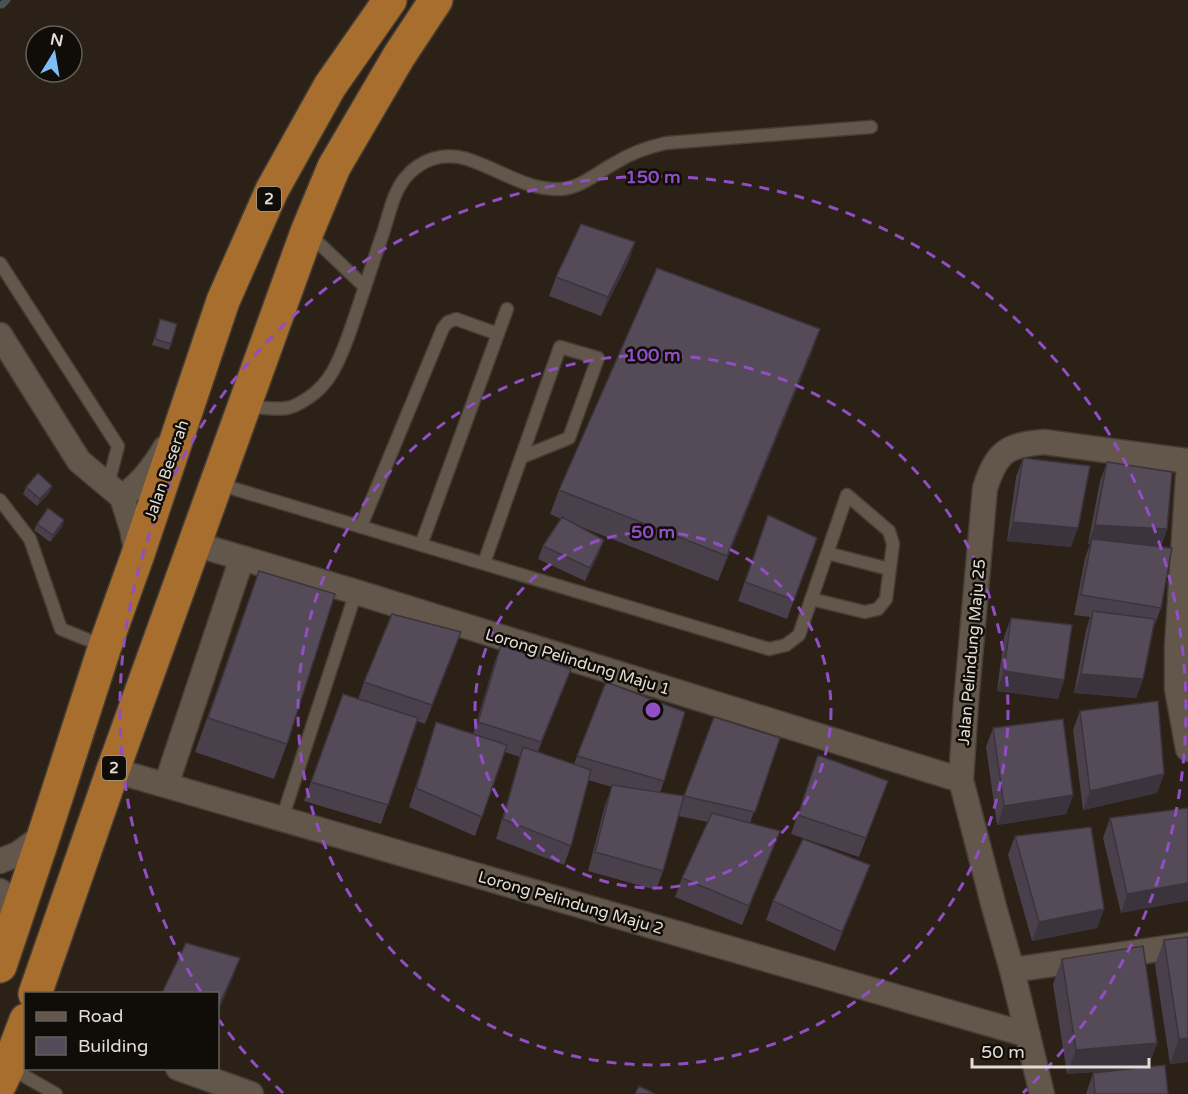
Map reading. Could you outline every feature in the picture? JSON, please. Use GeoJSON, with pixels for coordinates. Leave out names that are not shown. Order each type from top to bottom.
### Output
{"type":"FeatureCollection","features":[{"type":"Feature","properties":{"kind":"highway","name":"Jalan Beserah"},"geometry":{"type":"LineString","coordinates":[[5,951],[105,646],[224,302],[272,190],[330,86],[390,0]]}},
{"type":"Feature","properties":{"kind":"highway","name":"2"},"geometry":{"type":"LineString","coordinates":[[35,992],[307,232],[334,167],[399,56],[436,0]]}},
{"type":"Feature","properties":{"kind":"highway"},"geometry":{"type":"LineString","coordinates":[[167,468],[217,483]]}},
{"type":"Feature","properties":{"kind":"highway"},"geometry":{"type":"LineString","coordinates":[[4,1075],[24,1025]]}},
{"type":"Feature","properties":{"kind":"street"},"geometry":{"type":"LineString","coordinates":[[0,335],[79,461],[115,491],[132,529],[137,556]]}},
{"type":"Feature","properties":{"kind":"street"},"geometry":{"type":"LineString","coordinates":[[115,491],[133,489],[154,467],[184,416]]}},
{"type":"Feature","properties":{"kind":"street","name":"Jalan Pelindung Maju 25"},"geometry":{"type":"LineString","coordinates":[[1042,1094],[1012,970],[961,780],[985,488],[991,471],[1000,457],[1011,448],[1027,443],[1044,442],[1188,461]]}},
{"type":"Feature","properties":{"kind":"street"},"geometry":{"type":"LineString","coordinates":[[1187,736],[1177,689],[1177,646],[1188,476]]}},
{"type":"Feature","properties":{"kind":"street","name":"Lorong Pelindung Maju 1"},"geometry":{"type":"LineString","coordinates":[[195,544],[961,780]]}},
{"type":"Feature","properties":{"kind":"street"},"geometry":{"type":"LineString","coordinates":[[166,785],[242,558]]}},
{"type":"Feature","properties":{"kind":"street","name":"Lorong Pelindung Maju 2"},"geometry":{"type":"LineString","coordinates":[[113,770],[1028,1035]]}},
{"type":"Feature","properties":{"kind":"street"},"geometry":{"type":"LineString","coordinates":[[0,861],[18,854],[44,835]]}},
{"type":"Feature","properties":{"kind":"street"},"geometry":{"type":"LineString","coordinates":[[0,891],[5,906],[5,951]]}},
{"type":"Feature","properties":{"kind":"street"},"geometry":{"type":"LineString","coordinates":[[1012,970],[1188,945]]}},
{"type":"Feature","properties":{"kind":"street"},"geometry":{"type":"LineString","coordinates":[[183,1070],[251,1094]]}},
{"type":"Feature","properties":{"kind":"lane"},"geometry":{"type":"LineString","coordinates":[[244,406],[287,408],[319,391],[332,375],[399,187],[416,167],[427,161],[438,157],[467,159],[524,183],[551,189],[565,189],[579,185],[640,150],[666,143],[871,127]]}},
{"type":"Feature","properties":{"kind":"lane"},"geometry":{"type":"LineString","coordinates":[[307,232],[365,287]]}},
{"type":"Feature","properties":{"kind":"lane"},"geometry":{"type":"LineString","coordinates":[[0,263],[118,446],[115,491]]}},
{"type":"Feature","properties":{"kind":"lane"},"geometry":{"type":"LineString","coordinates":[[421,544],[507,309]]}},
{"type":"Feature","properties":{"kind":"lane"},"geometry":{"type":"LineString","coordinates":[[361,526],[447,322],[456,320],[498,334]]}},
{"type":"Feature","properties":{"kind":"lane"},"geometry":{"type":"LineString","coordinates":[[484,563],[560,347],[598,358],[569,438],[522,457]]}},
{"type":"Feature","properties":{"kind":"lane"},"geometry":{"type":"LineString","coordinates":[[217,483],[769,649],[786,645],[799,635],[847,495],[889,531],[893,544],[886,599],[878,609],[865,612],[812,599]]}},
{"type":"Feature","properties":{"kind":"lane"},"geometry":{"type":"LineString","coordinates":[[0,500],[30,538],[61,629],[105,646]]}},
{"type":"Feature","properties":{"kind":"lane"},"geometry":{"type":"LineString","coordinates":[[827,553],[889,569]]}},
{"type":"Feature","properties":{"kind":"lane"},"geometry":{"type":"LineString","coordinates":[[282,819],[356,592]]}},
{"type":"Feature","properties":{"kind":"lane"},"geometry":{"type":"LineString","coordinates":[[4,1075],[56,1094]]}},
{"type":"Feature","properties":{"kind":"building"},"geometry":{"type":"Polygon","coordinates":[[[581,224],[635,242],[608,297],[556,277],[581,224]]]}},
{"type":"Feature","properties":{"kind":"building"},"geometry":{"type":"Polygon","coordinates":[[[657,268],[820,329],[727,556],[559,490],[657,268]]]}},
{"type":"Feature","properties":{"kind":"building"},"geometry":{"type":"Polygon","coordinates":[[[160,319],[177,324],[171,344],[155,339],[160,319]]]}},
{"type":"Feature","properties":{"kind":"building"},"geometry":{"type":"Polygon","coordinates":[[[1023,458],[1090,466],[1078,528],[1013,522],[1023,458]]]}},
{"type":"Feature","properties":{"kind":"building"},"geometry":{"type":"Polygon","coordinates":[[[1107,462],[1172,472],[1167,529],[1095,525],[1107,462]]]}},
{"type":"Feature","properties":{"kind":"building"},"geometry":{"type":"Polygon","coordinates":[[[38,473],[52,486],[40,499],[26,487],[38,473]]]}},
{"type":"Feature","properties":{"kind":"building"},"geometry":{"type":"Polygon","coordinates":[[[48,508],[64,520],[53,535],[37,524],[48,508]]]}},
{"type":"Feature","properties":{"kind":"building"},"geometry":{"type":"Polygon","coordinates":[[[768,515],[817,538],[794,600],[745,582],[768,515]]]}},
{"type":"Feature","properties":{"kind":"building"},"geometry":{"type":"Polygon","coordinates":[[[562,517],[604,540],[590,568],[543,546],[562,517]]]}},
{"type":"Feature","properties":{"kind":"building"},"geometry":{"type":"Polygon","coordinates":[[[1092,539],[1172,548],[1161,608],[1081,595],[1092,539]]]}},
{"type":"Feature","properties":{"kind":"building"},"geometry":{"type":"Polygon","coordinates":[[[259,571],[335,594],[287,744],[208,718],[259,571]]]}},
{"type":"Feature","properties":{"kind":"building"},"geometry":{"type":"Polygon","coordinates":[[[1093,611],[1155,619],[1143,679],[1081,674],[1093,611]]]}},
{"type":"Feature","properties":{"kind":"building"},"geometry":{"type":"Polygon","coordinates":[[[392,614],[461,632],[432,705],[364,682],[392,614]]]}},
{"type":"Feature","properties":{"kind":"building"},"geometry":{"type":"Polygon","coordinates":[[[1011,618],[1072,625],[1064,680],[1004,671],[1011,618]]]}},
{"type":"Feature","properties":{"kind":"building"},"geometry":{"type":"Polygon","coordinates":[[[501,645],[571,669],[541,742],[478,722],[501,645]]]}},
{"type":"Feature","properties":{"kind":"building"},"geometry":{"type":"Polygon","coordinates":[[[606,682],[685,712],[664,781],[577,756],[606,682]]]}},
{"type":"Feature","properties":{"kind":"building"},"geometry":{"type":"Polygon","coordinates":[[[343,694],[418,718],[388,805],[311,782],[343,694]]]}},
{"type":"Feature","properties":{"kind":"building"},"geometry":{"type":"Polygon","coordinates":[[[1158,701],[1164,774],[1090,791],[1080,711],[1158,701]]]}},
{"type":"Feature","properties":{"kind":"building"},"geometry":{"type":"Polygon","coordinates":[[[714,717],[780,738],[755,812],[684,796],[714,717]]]}},
{"type":"Feature","properties":{"kind":"building"},"geometry":{"type":"Polygon","coordinates":[[[1063,719],[1073,795],[1004,806],[993,728],[1063,719]]]}},
{"type":"Feature","properties":{"kind":"building"},"geometry":{"type":"Polygon","coordinates":[[[436,722],[507,745],[482,817],[416,788],[436,722]]]}},
{"type":"Feature","properties":{"kind":"building"},"geometry":{"type":"Polygon","coordinates":[[[523,747],[591,770],[571,846],[503,819],[523,747]]]}},
{"type":"Feature","properties":{"kind":"building"},"geometry":{"type":"Polygon","coordinates":[[[818,755],[888,781],[866,838],[798,815],[818,755]]]}},
{"type":"Feature","properties":{"kind":"building"},"geometry":{"type":"Polygon","coordinates":[[[612,785],[684,796],[663,871],[595,852],[612,785]]]}},
{"type":"Feature","properties":{"kind":"building"},"geometry":{"type":"Polygon","coordinates":[[[1188,808],[1188,883],[1127,894],[1110,818],[1188,808]]]}},
{"type":"Feature","properties":{"kind":"building"},"geometry":{"type":"Polygon","coordinates":[[[712,813],[780,831],[749,906],[682,878],[712,813]]]}},
{"type":"Feature","properties":{"kind":"building"},"geometry":{"type":"Polygon","coordinates":[[[1091,827],[1104,909],[1039,922],[1015,836],[1091,827]]]}},
{"type":"Feature","properties":{"kind":"building"},"geometry":{"type":"Polygon","coordinates":[[[803,839],[870,865],[842,932],[773,901],[803,839]]]}},
{"type":"Feature","properties":{"kind":"building"},"geometry":{"type":"Polygon","coordinates":[[[1188,937],[1188,1038],[1179,1039],[1164,940],[1188,937]]]}},
{"type":"Feature","properties":{"kind":"building"},"geometry":{"type":"Polygon","coordinates":[[[186,943],[240,958],[219,1006],[219,992],[162,992],[186,943]]]}},
{"type":"Feature","properties":{"kind":"building"},"geometry":{"type":"Polygon","coordinates":[[[1143,946],[1157,1043],[1076,1050],[1062,959],[1143,946]]]}},
{"type":"Feature","properties":{"kind":"building"},"geometry":{"type":"Polygon","coordinates":[[[1165,1065],[1168,1094],[1095,1094],[1093,1073],[1165,1065]]]}},
{"type":"Feature","properties":{"kind":"building"},"geometry":{"type":"Polygon","coordinates":[[[639,1086],[655,1094],[635,1094],[639,1086]]]}},
{"type":"Feature","properties":{"kind":"waterway"},"geometry":{"type":"LineString","coordinates":[[0,5],[7,0]]}}]}
